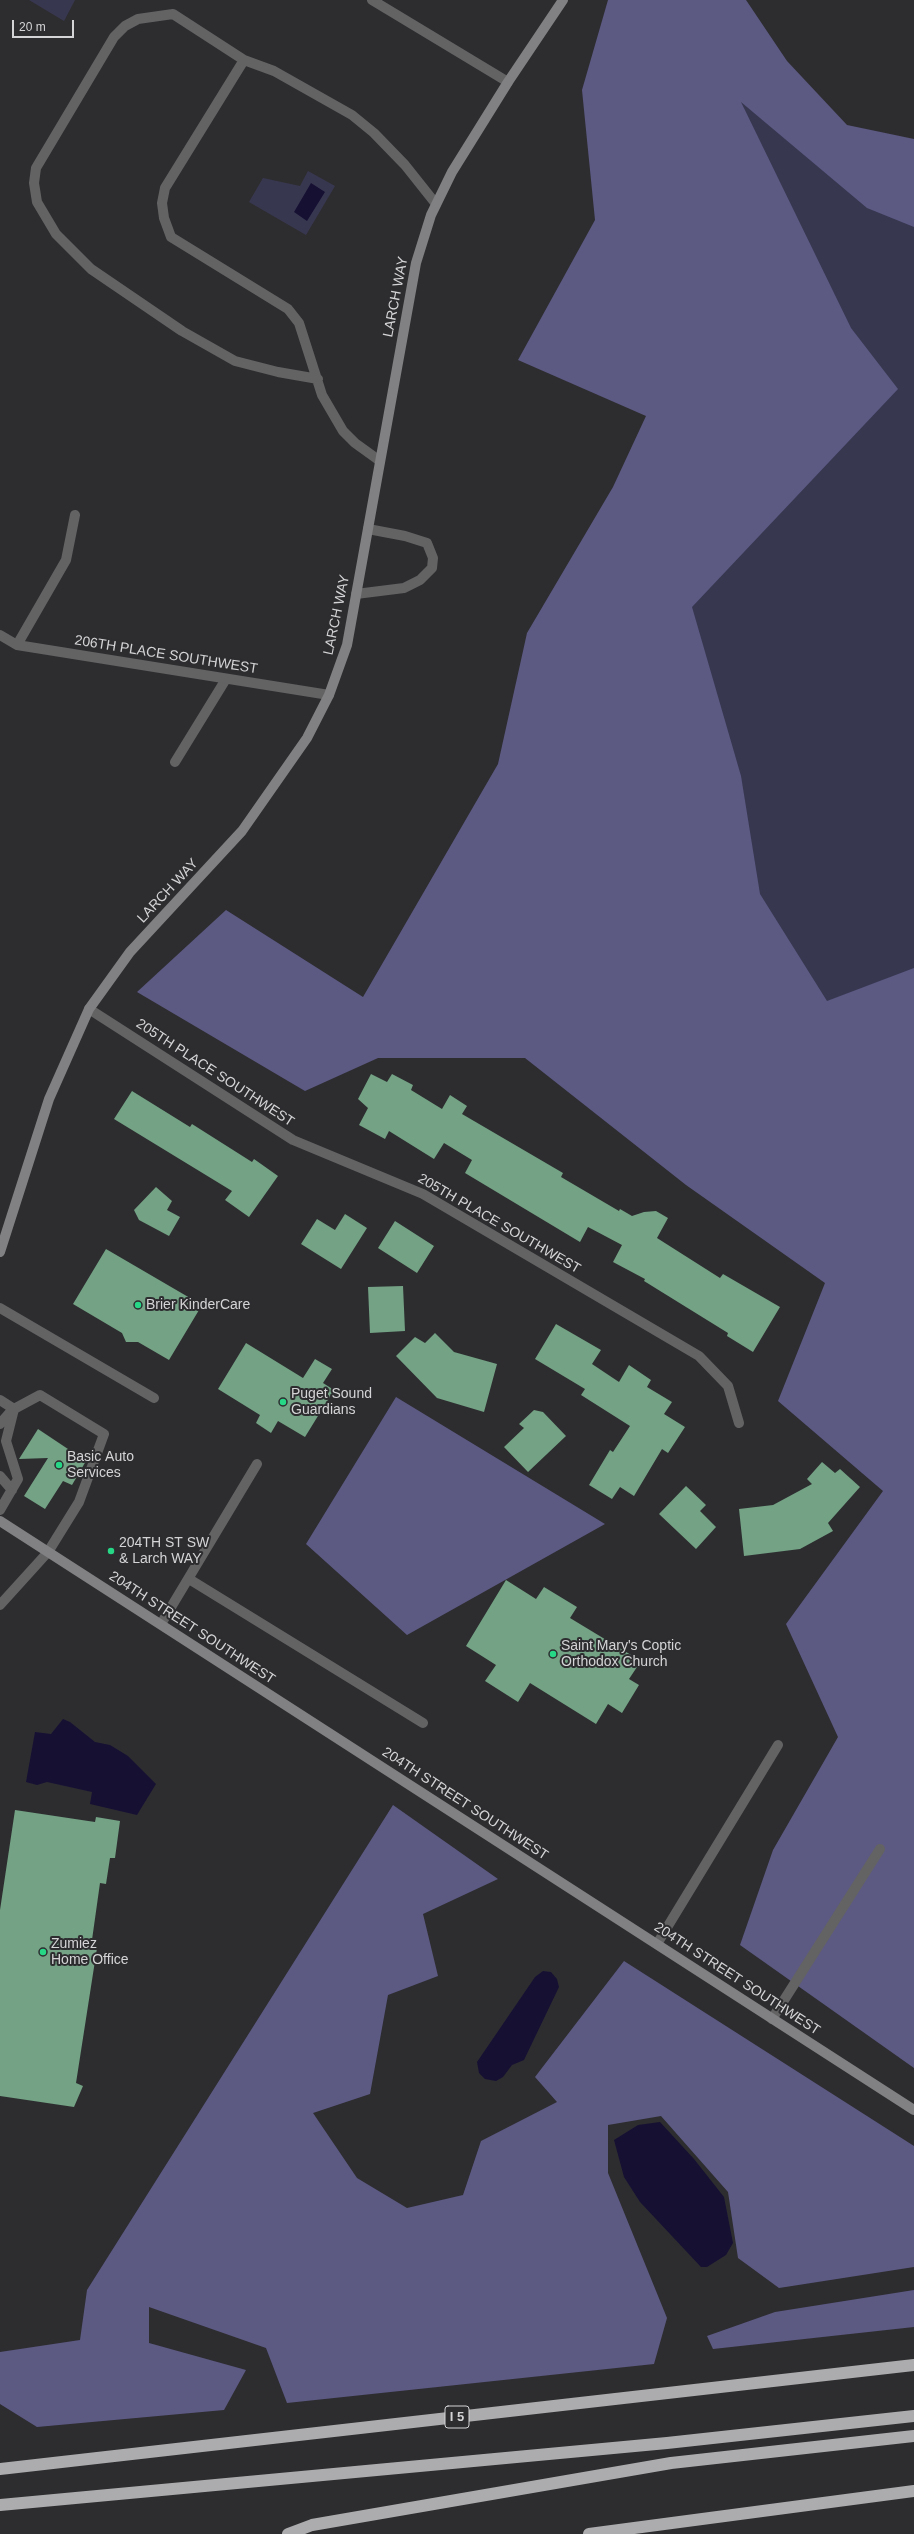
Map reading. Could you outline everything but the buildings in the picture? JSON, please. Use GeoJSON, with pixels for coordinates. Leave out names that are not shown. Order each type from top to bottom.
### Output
{"type":"FeatureCollection","features":[{"type":"Feature","properties":{"kind":"highway","name":"I 5"},"geometry":{"type":"LineString","coordinates":[[0,2469],[914,2365]]}},
{"type":"Feature","properties":{"kind":"highway"},"geometry":{"type":"LineString","coordinates":[[0,2505],[667,2443],[914,2416]]}},
{"type":"Feature","properties":{"kind":"highway"},"geometry":{"type":"LineString","coordinates":[[288,2534],[312,2525],[671,2463],[914,2436]]}},
{"type":"Feature","properties":{"kind":"highway"},"geometry":{"type":"LineString","coordinates":[[588,2534],[914,2491]]}},
{"type":"Feature","properties":{"kind":"street"},"geometry":{"type":"LineString","coordinates":[[372,0],[508,82]]}},
{"type":"Feature","properties":{"kind":"street","name":"LARCH WAY"},"geometry":{"type":"LineString","coordinates":[[0,1252],[49,1099],[89,1009],[130,952],[242,831],[308,738],[329,695],[347,645],[416,263],[436,204],[452,172],[508,82],[563,0]]}},
{"type":"Feature","properties":{"kind":"street"},"geometry":{"type":"LineString","coordinates":[[318,379],[278,372],[235,361],[182,331],[91,269],[56,234],[37,202],[34,183],[36,168],[114,37],[125,26],[138,19],[173,14],[244,60],[274,71],[352,115],[374,133],[405,165],[436,204]]}},
{"type":"Feature","properties":{"kind":"street"},"geometry":{"type":"LineString","coordinates":[[244,60],[165,188],[162,203],[164,218],[171,237],[288,309],[299,323],[322,395],[343,431],[355,443],[380,460]]}},
{"type":"Feature","properties":{"kind":"street"},"geometry":{"type":"LineString","coordinates":[[17,645],[66,560],[75,515]]}},
{"type":"Feature","properties":{"kind":"street"},"geometry":{"type":"LineString","coordinates":[[356,594],[404,588],[420,580],[432,568],[434,558],[427,543],[405,536],[368,529]]}},
{"type":"Feature","properties":{"kind":"street","name":"206TH PLACE SOUTHWEST"},"geometry":{"type":"LineString","coordinates":[[0,635],[17,645],[329,695]]}},
{"type":"Feature","properties":{"kind":"street"},"geometry":{"type":"LineString","coordinates":[[175,762],[226,679]]}},
{"type":"Feature","properties":{"kind":"street","name":"205TH PLACE SOUTHWEST"},"geometry":{"type":"LineString","coordinates":[[89,1009],[293,1140],[423,1194],[699,1356],[728,1386],[739,1423]]}},
{"type":"Feature","properties":{"kind":"street"},"geometry":{"type":"LineString","coordinates":[[0,1308],[154,1398]]}},
{"type":"Feature","properties":{"kind":"street"},"geometry":{"type":"LineString","coordinates":[[0,1424],[14,1409],[40,1395],[104,1434],[78,1502],[48,1552],[0,1605]]}},
{"type":"Feature","properties":{"kind":"street"},"geometry":{"type":"LineString","coordinates":[[0,1400],[14,1409]]}},
{"type":"Feature","properties":{"kind":"street"},"geometry":{"type":"LineString","coordinates":[[0,1510],[18,1479],[6,1441],[14,1409]]}},
{"type":"Feature","properties":{"kind":"street"},"geometry":{"type":"LineString","coordinates":[[162,1624],[257,1464]]}},
{"type":"Feature","properties":{"kind":"street"},"geometry":{"type":"LineString","coordinates":[[0,1476],[12,1490]]}},
{"type":"Feature","properties":{"kind":"street","name":"204TH STREET SOUTHWEST"},"geometry":{"type":"LineString","coordinates":[[0,1521],[914,2110]]}},
{"type":"Feature","properties":{"kind":"street"},"geometry":{"type":"LineString","coordinates":[[189,1579],[423,1723]]}},
{"type":"Feature","properties":{"kind":"street"},"geometry":{"type":"LineString","coordinates":[[657,1944],[778,1745]]}},
{"type":"Feature","properties":{"kind":"street"},"geometry":{"type":"LineString","coordinates":[[772,2019],[880,1849]]}},
{"type":"Feature","properties":{"kind":"shaded area"},"geometry":{"type":"Polygon","coordinates":[[[29,0],[75,0],[64,21],[29,0]]]}},
{"type":"Feature","properties":{"kind":"shaded area"},"geometry":{"type":"Polygon","coordinates":[[[608,0],[746,0],[787,61],[847,125],[914,139],[914,227],[867,208],[741,102],[851,328],[898,389],[692,607],[741,776],[760,894],[827,1001],[914,968],[914,2068],[740,1945],[773,1850],[838,1737],[786,1624],[883,1491],[778,1401],[825,1283],[686,1185],[525,1058],[378,1058],[305,1091],[137,992],[226,910],[363,997],[498,764],[527,633],[613,487],[646,416],[518,360],[595,220],[582,90],[608,0]]]}},
{"type":"Feature","properties":{"kind":"shaded area"},"geometry":{"type":"Polygon","coordinates":[[[722,27],[785,100],[914,175],[914,1151],[545,788],[721,472],[722,27]]]}},
{"type":"Feature","properties":{"kind":"shaded area"},"geometry":{"type":"Polygon","coordinates":[[[308,171],[335,186],[306,235],[249,202],[263,178],[300,186],[308,171]]]}},
{"type":"Feature","properties":{"kind":"shaded area"},"geometry":{"type":"Polygon","coordinates":[[[311,183],[325,192],[307,221],[294,212],[311,183]]]}},
{"type":"Feature","properties":{"kind":"shaded area"},"geometry":{"type":"Polygon","coordinates":[[[396,1397],[605,1524],[407,1635],[306,1544],[396,1397]]]}},
{"type":"Feature","properties":{"kind":"shaded area"},"geometry":{"type":"Polygon","coordinates":[[[63,1719],[70,1722],[95,1742],[110,1745],[128,1756],[156,1784],[137,1815],[90,1804],[92,1792],[47,1782],[37,1785],[26,1782],[35,1732],[51,1734],[63,1719]]]}},
{"type":"Feature","properties":{"kind":"shaded area"},"geometry":{"type":"Polygon","coordinates":[[[393,1805],[498,1879],[423,1914],[438,1976],[388,1995],[370,2094],[313,2113],[357,2178],[407,2208],[463,2195],[481,2141],[557,2102],[535,2077],[624,1961],[914,2146],[914,2267],[779,2288],[738,2258],[728,2192],[661,2116],[608,2125],[608,2173],[667,2318],[654,2364],[287,2403],[266,2348],[149,2307],[149,2343],[246,2370],[224,2410],[37,2427],[0,2404],[0,2352],[80,2340],[87,2290],[393,1805]]]}},
{"type":"Feature","properties":{"kind":"shaded area"},"geometry":{"type":"Polygon","coordinates":[[[543,1971],[551,1972],[557,1979],[559,1987],[524,2060],[512,2065],[503,2077],[496,2081],[485,2079],[479,2073],[477,2062],[535,1977],[543,1971]]]}},
{"type":"Feature","properties":{"kind":"shaded area"},"geometry":{"type":"Polygon","coordinates":[[[660,2122],[694,2159],[724,2197],[733,2243],[726,2255],[707,2267],[701,2267],[640,2202],[624,2177],[614,2140],[638,2125],[660,2122]]]}},
{"type":"Feature","properties":{"kind":"shaded area"},"geometry":{"type":"Polygon","coordinates":[[[914,2290],[914,2327],[713,2349],[707,2336],[775,2312],[914,2290]]]}},
{"type":"Feature","properties":{"kind":"place","name":"Brier KinderCare"},"geometry":{"type":"Point","coordinates":[138,1305]}},
{"type":"Feature","properties":{"kind":"place","name":"Puget Sound Guardians"},"geometry":{"type":"Point","coordinates":[283,1402]}},
{"type":"Feature","properties":{"kind":"place","name":"Basic Auto Services"},"geometry":{"type":"Point","coordinates":[59,1465]}},
{"type":"Feature","properties":{"kind":"place","name":"204TH ST SW & Larch WAY"},"geometry":{"type":"Point","coordinates":[111,1551]}},
{"type":"Feature","properties":{"kind":"place","name":"Saint Mary's Coptic Orthodox Church"},"geometry":{"type":"Point","coordinates":[553,1654]}},
{"type":"Feature","properties":{"kind":"place","name":"Zumiez Home Office"},"geometry":{"type":"Point","coordinates":[43,1952]}}]}
